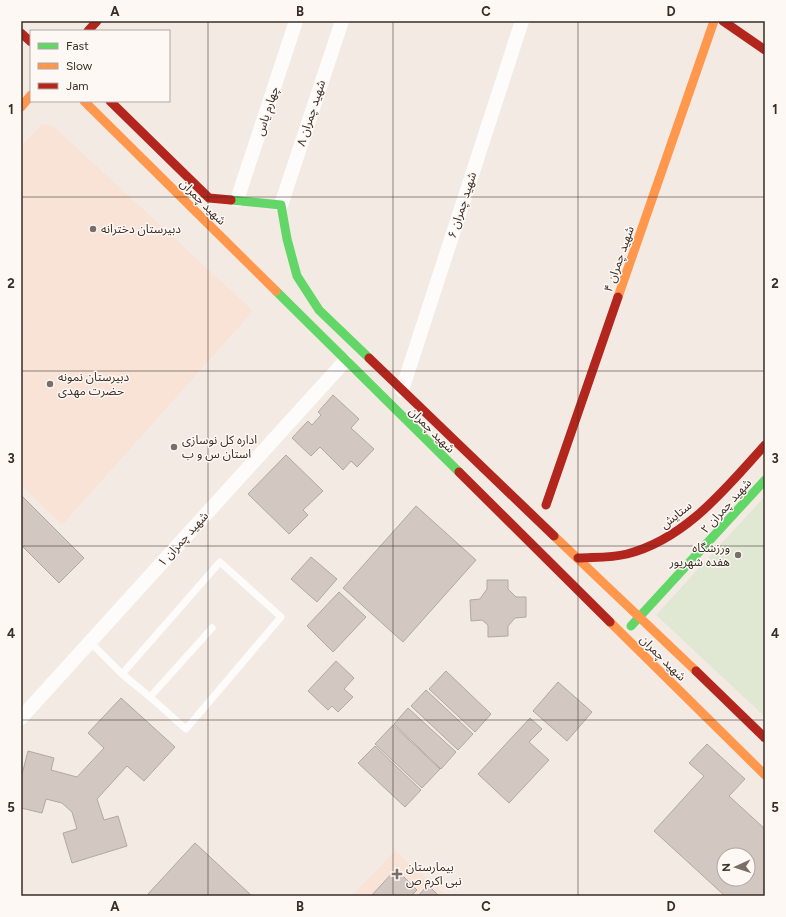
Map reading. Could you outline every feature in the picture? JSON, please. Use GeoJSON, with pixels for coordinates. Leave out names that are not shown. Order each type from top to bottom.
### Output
{"type":"FeatureCollection","features":[{"type":"Feature","properties":{"kind":"street"},"geometry":{"type":"LineString","coordinates":[[89,30],[97,21]]}},
{"type":"Feature","properties":{"kind":"street","name":"چهارم یاس"},"geometry":{"type":"LineString","coordinates":[[237,200],[296,21]]}},
{"type":"Feature","properties":{"kind":"street","name":"شهید چمران ۸"},"geometry":{"type":"LineString","coordinates":[[281,205],[342,21]]}},
{"type":"Feature","properties":{"kind":"street","name":"شهید چمران ۶"},"geometry":{"type":"LineString","coordinates":[[402,390],[522,21]]}},
{"type":"Feature","properties":{"kind":"street","name":"شهید چمران ۴"},"geometry":{"type":"LineString","coordinates":[[546,505],[714,21]]}},
{"type":"Feature","properties":{"kind":"street"},"geometry":{"type":"LineString","coordinates":[[723,21],[765,50]]}},
{"type":"Feature","properties":{"kind":"street"},"geometry":{"type":"LineString","coordinates":[[21,33],[30,41]]}},
{"type":"Feature","properties":{"kind":"street"},"geometry":{"type":"LineString","coordinates":[[21,107],[30,97]]}},
{"type":"Feature","properties":{"kind":"street","name":"شهید چمران"},"geometry":{"type":"LineString","coordinates":[[85,102],[344,361],[765,775]]}},
{"type":"Feature","properties":{"kind":"street","name":"شهید چمران"},"geometry":{"type":"LineString","coordinates":[[111,102],[209,198],[281,205],[287,239],[297,276],[319,310],[765,738]]}},
{"type":"Feature","properties":{"kind":"street","name":"شهید چمران ۱"},"geometry":{"type":"LineString","coordinates":[[21,718],[344,361]]}},
{"type":"Feature","properties":{"kind":"street","name":"ستایش"},"geometry":{"type":"LineString","coordinates":[[578,558],[627,554],[662,542],[712,502],[765,445]]}},
{"type":"Feature","properties":{"kind":"street","name":"شهید چمران ۲"},"geometry":{"type":"LineString","coordinates":[[622,634],[640,618],[765,480]]}},
{"type":"Feature","properties":{"kind":"lane"},"geometry":{"type":"LineString","coordinates":[[90,642],[122,674],[186,729],[281,617],[220,562],[122,674]]}},
{"type":"Feature","properties":{"kind":"lane"},"geometry":{"type":"LineString","coordinates":[[150,697],[212,628]]}},
{"type":"Feature","properties":{"kind":"shaded area","name":"دبیرستان دخترانه"},"geometry":{"type":"Polygon","coordinates":[[[42,124],[53,126],[253,311],[62,525],[21,485],[21,329],[35,341],[21,328],[21,147],[42,124]]]}},
{"type":"Feature","properties":{"kind":"shaded area","name":"بیمارستان نبی اکرم ص"},"geometry":{"type":"Polygon","coordinates":[[[395,851],[447,896],[352,896],[395,851]]]}},
{"type":"Feature","properties":{"kind":"green space","name":"ورزشگاه هفده شهریور"},"geometry":{"type":"Polygon","coordinates":[[[765,496],[765,717],[656,615],[765,496]]]}},
{"type":"Feature","properties":{"kind":"building"},"geometry":{"type":"Polygon","coordinates":[[[333,395],[359,419],[351,428],[374,449],[357,467],[351,461],[343,470],[320,447],[311,456],[292,438],[308,421],[312,425],[321,415],[318,412],[333,395]]]}},
{"type":"Feature","properties":{"kind":"building"},"geometry":{"type":"Polygon","coordinates":[[[286,455],[323,491],[303,510],[308,515],[289,534],[248,494],[286,455]]]}},
{"type":"Feature","properties":{"kind":"building"},"geometry":{"type":"Polygon","coordinates":[[[21,495],[84,558],[59,583],[21,545],[21,495]]]}},
{"type":"Feature","properties":{"kind":"building"},"geometry":{"type":"Polygon","coordinates":[[[416,506],[476,560],[403,642],[343,588],[416,506]]]}},
{"type":"Feature","properties":{"kind":"building"},"geometry":{"type":"Polygon","coordinates":[[[311,557],[337,579],[317,602],[291,579],[311,557]]]}},
{"type":"Feature","properties":{"kind":"building"},"geometry":{"type":"Polygon","coordinates":[[[487,580],[508,580],[508,589],[516,597],[526,597],[526,617],[515,618],[508,626],[508,636],[488,637],[488,625],[482,620],[471,621],[470,600],[480,599],[487,589],[487,580]]]}},
{"type":"Feature","properties":{"kind":"building"},"geometry":{"type":"Polygon","coordinates":[[[339,592],[366,617],[333,652],[307,626],[339,592]]]}},
{"type":"Feature","properties":{"kind":"building"},"geometry":{"type":"Polygon","coordinates":[[[336,661],[354,678],[344,689],[353,697],[338,712],[332,706],[328,710],[308,691],[336,661]]]}},
{"type":"Feature","properties":{"kind":"building"},"geometry":{"type":"Polygon","coordinates":[[[446,671],[491,714],[475,732],[429,689],[446,671]]]}},
{"type":"Feature","properties":{"kind":"building"},"geometry":{"type":"Polygon","coordinates":[[[558,682],[592,712],[567,741],[533,711],[558,682]]]}},
{"type":"Feature","properties":{"kind":"building"},"geometry":{"type":"Polygon","coordinates":[[[426,690],[473,734],[458,750],[411,706],[426,690]]]}},
{"type":"Feature","properties":{"kind":"building"},"geometry":{"type":"Polygon","coordinates":[[[121,698],[175,747],[144,781],[127,766],[97,799],[104,820],[118,816],[127,846],[72,863],[63,833],[77,829],[72,812],[62,803],[46,799],[42,813],[21,808],[21,778],[28,751],[54,758],[51,770],[77,777],[104,748],[88,733],[121,698]]]}},
{"type":"Feature","properties":{"kind":"building"},"geometry":{"type":"Polygon","coordinates":[[[408,708],[456,752],[441,769],[394,724],[408,708]]]}},
{"type":"Feature","properties":{"kind":"building"},"geometry":{"type":"Polygon","coordinates":[[[530,718],[542,729],[529,742],[549,760],[509,803],[478,774],[530,718]]]}},
{"type":"Feature","properties":{"kind":"building"},"geometry":{"type":"Polygon","coordinates":[[[393,725],[440,769],[422,788],[375,744],[393,725]]]}},
{"type":"Feature","properties":{"kind":"building"},"geometry":{"type":"Polygon","coordinates":[[[707,744],[745,779],[729,796],[765,829],[764,896],[725,896],[654,831],[704,776],[689,763],[707,744]]]}},
{"type":"Feature","properties":{"kind":"building"},"geometry":{"type":"Polygon","coordinates":[[[375,746],[421,790],[405,807],[358,763],[375,746]]]}},
{"type":"Feature","properties":{"kind":"building"},"geometry":{"type":"Polygon","coordinates":[[[195,843],[252,896],[150,896],[148,894],[195,843]]]}},
{"type":"Feature","properties":{"kind":"building"},"geometry":{"type":"Polygon","coordinates":[[[396,869],[417,890],[411,896],[371,896],[396,869]]]}},
{"type":"Feature","properties":{"kind":"building"},"geometry":{"type":"Polygon","coordinates":[[[428,885],[439,896],[418,896],[428,885]]]}},
{"type":"Feature","properties":{"kind":"traffic: fast"},"geometry":{"type":"LineString","coordinates":[[231,200],[281,205],[287,239],[297,276],[319,310],[369,358]]}},
{"type":"Feature","properties":{"kind":"traffic: fast"},"geometry":{"type":"LineString","coordinates":[[276,291],[459,472]]}},
{"type":"Feature","properties":{"kind":"traffic: fast"},"geometry":{"type":"LineString","coordinates":[[631,626],[765,480]]}},
{"type":"Feature","properties":{"kind":"traffic: slow"},"geometry":{"type":"LineString","coordinates":[[618,297],[714,21]]}},
{"type":"Feature","properties":{"kind":"traffic: slow"},"geometry":{"type":"LineString","coordinates":[[21,107],[30,96]]}},
{"type":"Feature","properties":{"kind":"traffic: slow"},"geometry":{"type":"LineString","coordinates":[[85,102],[276,291]]}},
{"type":"Feature","properties":{"kind":"traffic: slow"},"geometry":{"type":"LineString","coordinates":[[554,536],[696,671]]}},
{"type":"Feature","properties":{"kind":"traffic: slow"},"geometry":{"type":"LineString","coordinates":[[610,622],[765,775]]}},
{"type":"Feature","properties":{"kind":"traffic: jam"},"geometry":{"type":"LineString","coordinates":[[89,30],[97,21]]}},
{"type":"Feature","properties":{"kind":"traffic: jam"},"geometry":{"type":"LineString","coordinates":[[723,21],[765,50]]}},
{"type":"Feature","properties":{"kind":"traffic: jam"},"geometry":{"type":"LineString","coordinates":[[21,33],[30,41]]}},
{"type":"Feature","properties":{"kind":"traffic: jam"},"geometry":{"type":"LineString","coordinates":[[111,102],[209,198],[231,200]]}},
{"type":"Feature","properties":{"kind":"traffic: jam"},"geometry":{"type":"LineString","coordinates":[[546,505],[618,297]]}},
{"type":"Feature","properties":{"kind":"traffic: jam"},"geometry":{"type":"LineString","coordinates":[[369,358],[554,536]]}},
{"type":"Feature","properties":{"kind":"traffic: jam"},"geometry":{"type":"LineString","coordinates":[[578,558],[609,557],[627,554],[648,547],[668,537],[704,510],[765,445]]}},
{"type":"Feature","properties":{"kind":"traffic: jam"},"geometry":{"type":"LineString","coordinates":[[459,472],[610,622]]}},
{"type":"Feature","properties":{"kind":"traffic: jam"},"geometry":{"type":"LineString","coordinates":[[696,671],[765,738]]}},
{"type":"Feature","properties":{"kind":"place","name":"دبیرستان دخترانه"},"geometry":{"type":"Point","coordinates":[93,229]}},
{"type":"Feature","properties":{"kind":"place","name":"دبیرستان نمونه حضرت مهدی"},"geometry":{"type":"Point","coordinates":[50,384]}},
{"type":"Feature","properties":{"kind":"place","name":"اداره کل نوسازی استان س و ب"},"geometry":{"type":"Point","coordinates":[174,447]}},
{"type":"Feature","properties":{"kind":"place","name":"ورزشگاه هفده شهریور"},"geometry":{"type":"Point","coordinates":[738,555]}},
{"type":"Feature","properties":{"kind":"place","name":"بیمارستان نبی اکرم ص"},"geometry":{"type":"Point","coordinates":[397,874]}}]}
